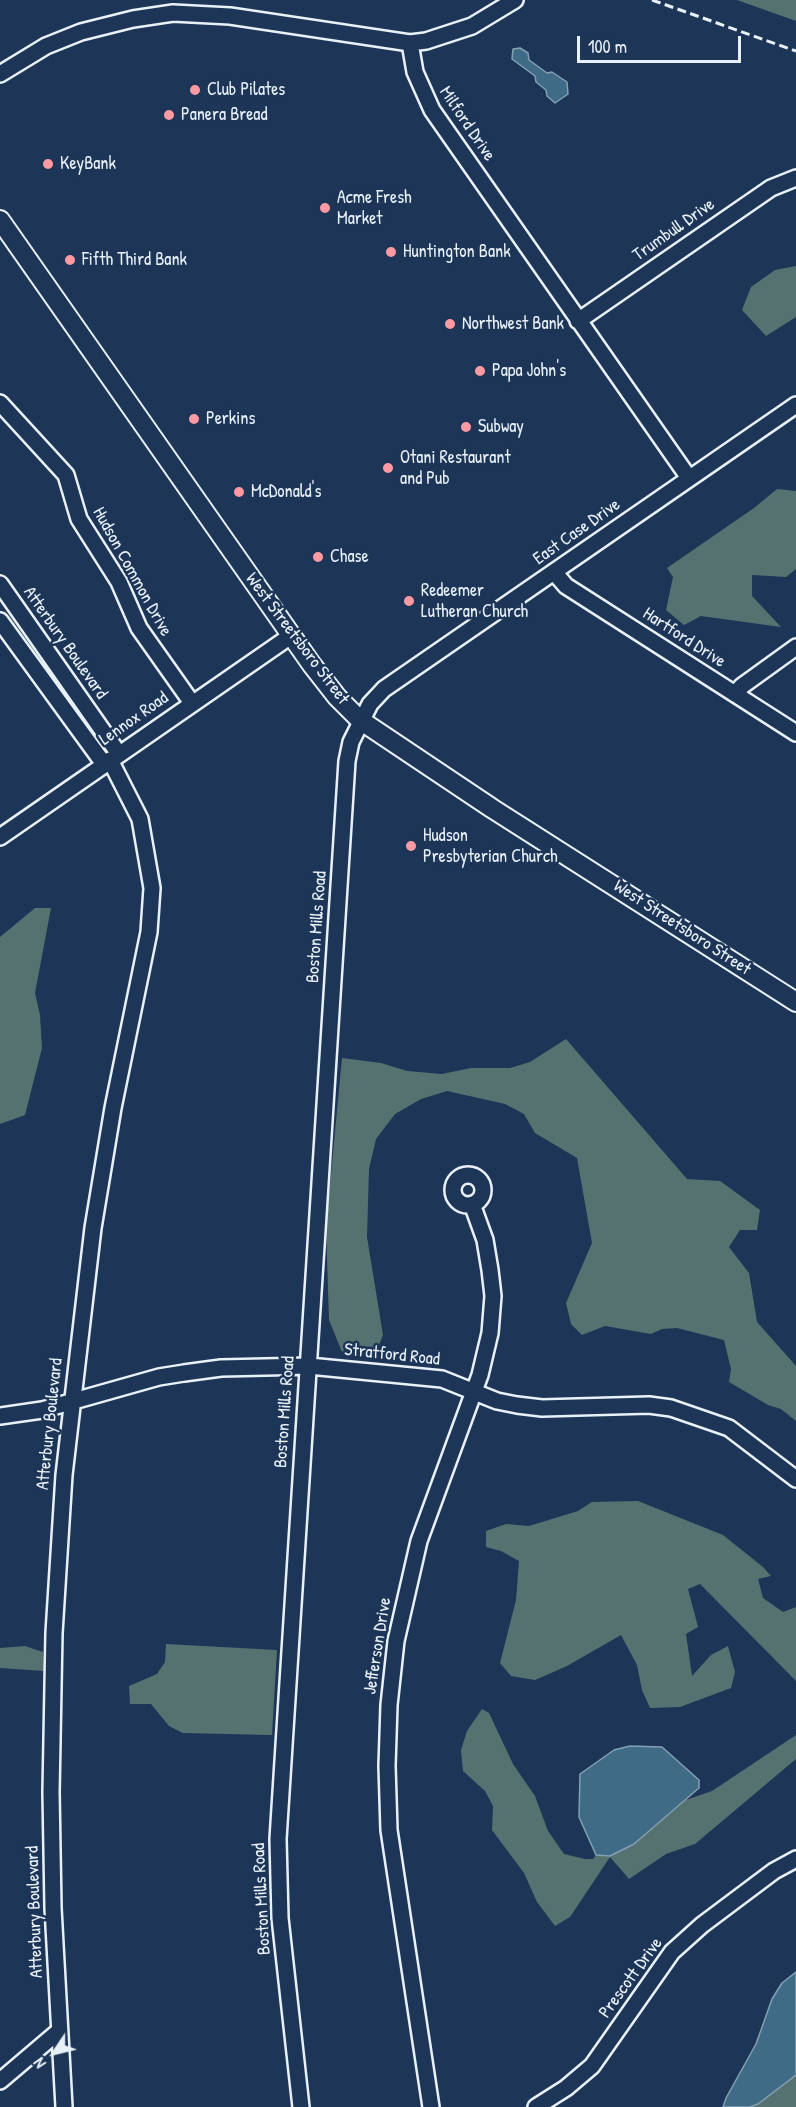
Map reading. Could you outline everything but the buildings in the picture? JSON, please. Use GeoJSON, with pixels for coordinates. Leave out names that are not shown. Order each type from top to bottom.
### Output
{"type":"FeatureCollection","features":[{"type":"Feature","properties":{"kind":"main road","name":"West Streetsboro Street"},"geometry":{"type":"LineString","coordinates":[[0,220],[292,635],[337,697],[360,720],[493,810],[796,1002]]}},
{"type":"Feature","properties":{"kind":"street"},"geometry":{"type":"LineString","coordinates":[[0,74],[46,46],[81,32],[133,19],[173,13],[230,16],[410,43],[472,26],[515,0]]}},
{"type":"Feature","properties":{"kind":"street","name":"Milford Drive"},"geometry":{"type":"LineString","coordinates":[[410,43],[415,72],[432,110],[689,478]]}},
{"type":"Feature","properties":{"kind":"street","name":"Trumbull Drive"},"geometry":{"type":"LineString","coordinates":[[578,321],[771,188],[796,178]]}},
{"type":"Feature","properties":{"kind":"street","name":"Hudson Common Drive"},"geometry":{"type":"LineString","coordinates":[[0,403],[63,471],[79,519],[119,582],[139,628],[192,703]]}},
{"type":"Feature","properties":{"kind":"street","name":"East Case Drive"},"geometry":{"type":"LineString","coordinates":[[360,720],[370,704],[384,690],[796,405]]}},
{"type":"Feature","properties":{"kind":"street","name":"Hartford Drive"},"geometry":{"type":"LineString","coordinates":[[554,572],[566,586],[796,734]]}},
{"type":"Feature","properties":{"kind":"street","name":"Atterbury Boulevard"},"geometry":{"type":"LineString","coordinates":[[0,584],[111,760],[129,794],[142,828],[152,879],[151,919],[112,1108],[90,1248],[71,1402],[57,1573],[51,1781],[52,1908],[64,2107]]}},
{"type":"Feature","properties":{"kind":"street","name":"Atterbury Boulevard"},"geometry":{"type":"LineString","coordinates":[[0,621],[111,760]]}},
{"type":"Feature","properties":{"kind":"street","name":"Lennox Road"},"geometry":{"type":"LineString","coordinates":[[0,837],[292,635]]}},
{"type":"Feature","properties":{"kind":"street"},"geometry":{"type":"LineString","coordinates":[[735,694],[742,686],[796,647]]}},
{"type":"Feature","properties":{"kind":"street","name":"Boston Mills Road"},"geometry":{"type":"LineString","coordinates":[[301,2107],[280,1918],[278,1849],[347,761],[354,731],[360,720]]}},
{"type":"Feature","properties":{"kind":"street","name":"Jefferson Drive"},"geometry":{"type":"LineString","coordinates":[[431,2107],[392,1852],[387,1787],[389,1706],[400,1618],[419,1541],[474,1391],[490,1333],[493,1296],[485,1239],[472,1204]]}},
{"type":"Feature","properties":{"kind":"street","name":"Stratford Road"},"geometry":{"type":"LineString","coordinates":[[0,1416],[42,1410],[159,1377],[221,1368],[309,1366],[442,1379],[496,1401],[542,1408],[649,1405],[694,1413],[729,1428],[750,1441],[796,1479]]}},
{"type":"Feature","properties":{"kind":"street","name":"Prescott Drive"},"geometry":{"type":"LineString","coordinates":[[536,2107],[566,2088],[592,2066],[672,1952],[702,1925],[774,1870],[796,1858]]}},
{"type":"Feature","properties":{"kind":"street"},"geometry":{"type":"LineString","coordinates":[[0,2081],[59,2031]]}},
{"type":"Feature","properties":{"kind":"green space"},"geometry":{"type":"Polygon","coordinates":[[[737,0],[796,0],[796,21],[737,0]]]}},
{"type":"Feature","properties":{"kind":"green space"},"geometry":{"type":"Polygon","coordinates":[[[796,266],[796,317],[766,336],[742,310],[751,287],[775,270],[796,266]]]}},
{"type":"Feature","properties":{"kind":"green space"},"geometry":{"type":"Polygon","coordinates":[[[777,489],[796,491],[796,569],[786,577],[752,575],[752,596],[781,627],[701,616],[684,625],[666,610],[673,577],[667,568],[754,508],[777,489]]]}},
{"type":"Feature","properties":{"kind":"green space"},"geometry":{"type":"Polygon","coordinates":[[[35,908],[51,908],[35,993],[40,1015],[42,1048],[25,1115],[0,1124],[0,937],[35,908]]]}},
{"type":"Feature","properties":{"kind":"green space"},"geometry":{"type":"Polygon","coordinates":[[[566,1039],[687,1179],[720,1181],[760,1210],[757,1230],[740,1230],[729,1247],[749,1273],[757,1322],[796,1366],[796,1421],[781,1409],[768,1405],[729,1382],[731,1369],[724,1340],[677,1328],[662,1329],[651,1334],[605,1326],[582,1335],[571,1324],[566,1303],[592,1243],[577,1158],[535,1133],[524,1114],[505,1104],[447,1091],[421,1099],[395,1114],[376,1139],[369,1169],[367,1237],[383,1335],[379,1345],[355,1354],[342,1352],[329,1320],[326,1227],[342,1058],[381,1063],[407,1071],[442,1074],[471,1068],[510,1068],[530,1062],[566,1039]]]}},
{"type":"Feature","properties":{"kind":"green space"},"geometry":{"type":"Polygon","coordinates":[[[638,1501],[723,1535],[771,1576],[758,1579],[763,1598],[783,1612],[796,1607],[796,1681],[700,1584],[688,1589],[698,1627],[686,1634],[692,1676],[711,1655],[728,1646],[735,1672],[731,1688],[680,1707],[650,1708],[642,1690],[637,1665],[621,1635],[567,1666],[535,1680],[511,1676],[500,1663],[516,1600],[519,1561],[501,1551],[486,1547],[486,1531],[506,1524],[529,1526],[578,1511],[592,1502],[638,1501]]]}},
{"type":"Feature","properties":{"kind":"green space"},"geometry":{"type":"Polygon","coordinates":[[[166,1644],[277,1650],[272,1735],[183,1733],[169,1726],[151,1704],[130,1704],[129,1686],[157,1674],[165,1662],[166,1644]]]}},
{"type":"Feature","properties":{"kind":"green space"},"geometry":{"type":"Polygon","coordinates":[[[25,1646],[43,1652],[44,1671],[0,1668],[0,1648],[25,1646]]]}},
{"type":"Feature","properties":{"kind":"green space"},"geometry":{"type":"Polygon","coordinates":[[[482,1709],[489,1713],[513,1764],[535,1796],[548,1831],[564,1854],[585,1859],[593,1859],[596,1855],[610,1856],[634,1844],[686,1800],[712,1791],[796,1735],[796,1759],[695,1844],[666,1854],[629,1879],[610,1857],[570,1917],[555,1926],[537,1902],[524,1873],[492,1830],[493,1806],[485,1791],[463,1771],[461,1750],[467,1731],[482,1709]]]}},
{"type":"Feature","properties":{"kind":"green space"},"geometry":{"type":"Polygon","coordinates":[[[796,2075],[796,2107],[750,2107],[758,2103],[796,2075]]]}},
{"type":"Feature","properties":{"kind":"water"},"geometry":{"type":"Polygon","coordinates":[[[520,48],[528,53],[529,60],[547,73],[552,72],[567,82],[568,94],[555,103],[547,96],[546,90],[536,82],[535,76],[512,59],[513,49],[520,48]]]}},
{"type":"Feature","properties":{"kind":"water"},"geometry":{"type":"Polygon","coordinates":[[[630,1746],[662,1747],[699,1780],[699,1788],[634,1844],[610,1856],[596,1855],[579,1817],[580,1774],[614,1750],[630,1746]]]}},
{"type":"Feature","properties":{"kind":"water"},"geometry":{"type":"Polygon","coordinates":[[[796,1972],[796,2075],[758,2104],[750,2107],[723,2107],[756,2044],[772,1999],[782,1983],[796,1972]]]}},
{"type":"Feature","properties":{"kind":"railway"},"geometry":{"type":"LineString","coordinates":[[652,0],[796,51]]}},
{"type":"Feature","properties":{"kind":"place","name":"Club Pilates"},"geometry":{"type":"Point","coordinates":[195,90]}},
{"type":"Feature","properties":{"kind":"place","name":"Panera Bread"},"geometry":{"type":"Point","coordinates":[169,115]}},
{"type":"Feature","properties":{"kind":"place","name":"KeyBank"},"geometry":{"type":"Point","coordinates":[48,164]}},
{"type":"Feature","properties":{"kind":"place","name":"Acme Fresh Market"},"geometry":{"type":"Point","coordinates":[325,208]}},
{"type":"Feature","properties":{"kind":"place","name":"Huntington Bank"},"geometry":{"type":"Point","coordinates":[391,252]}},
{"type":"Feature","properties":{"kind":"place","name":"Fifth Third Bank"},"geometry":{"type":"Point","coordinates":[70,260]}},
{"type":"Feature","properties":{"kind":"place","name":"Northwest Bank"},"geometry":{"type":"Point","coordinates":[450,324]}},
{"type":"Feature","properties":{"kind":"place","name":"Papa John's"},"geometry":{"type":"Point","coordinates":[480,371]}},
{"type":"Feature","properties":{"kind":"place","name":"Perkins"},"geometry":{"type":"Point","coordinates":[194,419]}},
{"type":"Feature","properties":{"kind":"place","name":"Subway"},"geometry":{"type":"Point","coordinates":[466,427]}},
{"type":"Feature","properties":{"kind":"place","name":"Otani Restaurant and Pub"},"geometry":{"type":"Point","coordinates":[388,468]}},
{"type":"Feature","properties":{"kind":"place","name":"McDonald's"},"geometry":{"type":"Point","coordinates":[239,492]}},
{"type":"Feature","properties":{"kind":"place","name":"Chase"},"geometry":{"type":"Point","coordinates":[318,557]}},
{"type":"Feature","properties":{"kind":"place","name":"Redeemer Lutheran Church"},"geometry":{"type":"Point","coordinates":[409,601]}},
{"type":"Feature","properties":{"kind":"place","name":"Hudson Presbyterian Church"},"geometry":{"type":"Point","coordinates":[411,846]}}]}
